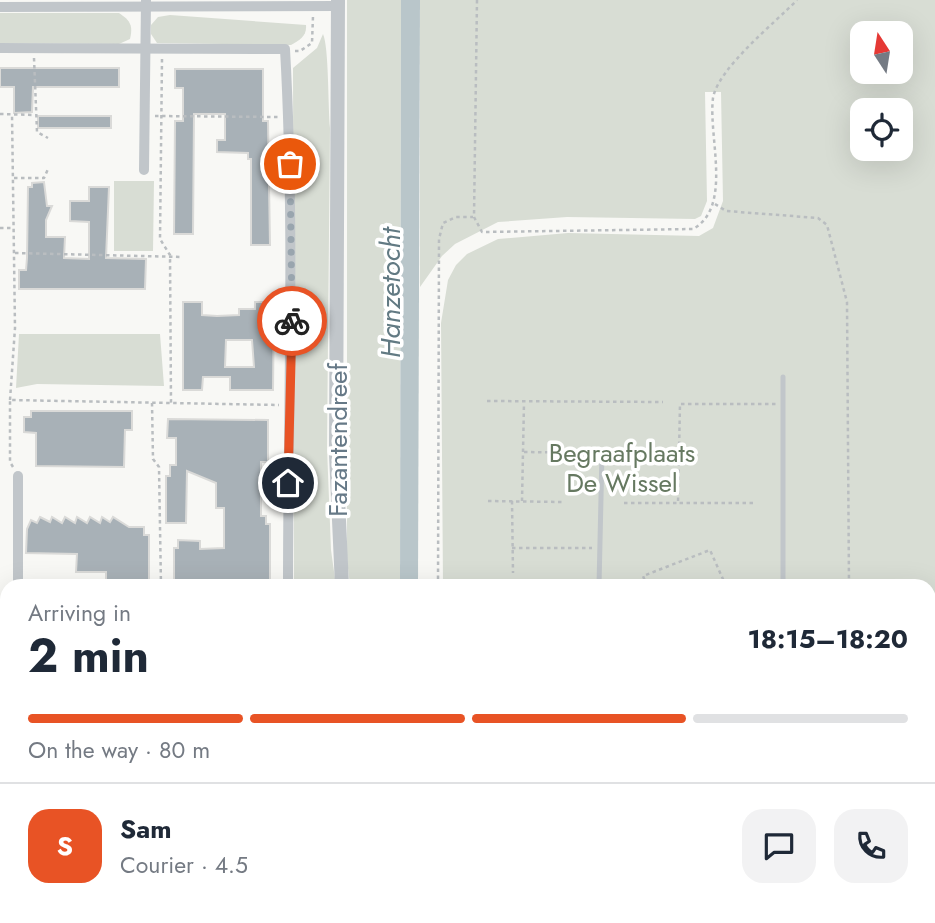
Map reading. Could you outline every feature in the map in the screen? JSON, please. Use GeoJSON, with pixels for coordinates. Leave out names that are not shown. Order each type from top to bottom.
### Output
{"type":"FeatureCollection","features":[{"type":"Feature","properties":{"kind":"street"},"geometry":{"type":"LineString","coordinates":[[0,8],[146,4],[313,6],[338,3]]}},
{"type":"Feature","properties":{"kind":"street","name":"Fazantendreef"},"geometry":{"type":"LineString","coordinates":[[338,3],[336,454],[342,579]]}},
{"type":"Feature","properties":{"kind":"street"},"geometry":{"type":"LineString","coordinates":[[144,170],[146,4]]}},
{"type":"Feature","properties":{"kind":"street"},"geometry":{"type":"LineString","coordinates":[[0,48],[285,49],[293,289],[288,405],[288,579]]}},
{"type":"Feature","properties":{"kind":"street"},"geometry":{"type":"LineString","coordinates":[[18,476],[18,579]]}},
{"type":"Feature","properties":{"kind":"lane"},"geometry":{"type":"LineString","coordinates":[[782,579],[783,377]]}},
{"type":"Feature","properties":{"kind":"lane"},"geometry":{"type":"LineString","coordinates":[[599,579],[602,453]]}},
{"type":"Feature","properties":{"kind":"path"},"geometry":{"type":"LineString","coordinates":[[477,0],[474,217],[482,232],[693,229],[706,222],[715,204],[713,106],[718,82],[797,0]]}},
{"type":"Feature","properties":{"kind":"path"},"geometry":{"type":"LineString","coordinates":[[285,49],[300,51],[312,43],[313,6]]}},
{"type":"Feature","properties":{"kind":"path"},"geometry":{"type":"LineString","coordinates":[[34,48],[37,132],[48,138]]}},
{"type":"Feature","properties":{"kind":"path"},"geometry":{"type":"LineString","coordinates":[[162,49],[160,239],[170,255],[171,403]]}},
{"type":"Feature","properties":{"kind":"path"},"geometry":{"type":"LineString","coordinates":[[0,114],[37,115]]}},
{"type":"Feature","properties":{"kind":"path"},"geometry":{"type":"LineString","coordinates":[[12,114],[15,253],[10,462],[18,476]]}},
{"type":"Feature","properties":{"kind":"path"},"geometry":{"type":"LineString","coordinates":[[145,116],[289,118]]}},
{"type":"Feature","properties":{"kind":"path"},"geometry":{"type":"LineString","coordinates":[[14,178],[44,178],[48,169]]}},
{"type":"Feature","properties":{"kind":"path"},"geometry":{"type":"LineString","coordinates":[[715,204],[726,211],[818,218],[827,225],[847,302],[849,579]]}},
{"type":"Feature","properties":{"kind":"path"},"geometry":{"type":"LineString","coordinates":[[438,579],[439,239],[443,223],[456,216],[474,217]]}},
{"type":"Feature","properties":{"kind":"path"},"geometry":{"type":"LineString","coordinates":[[0,228],[15,228]]}},
{"type":"Feature","properties":{"kind":"path"},"geometry":{"type":"LineString","coordinates":[[15,253],[182,257]]}},
{"type":"Feature","properties":{"kind":"path"},"geometry":{"type":"LineString","coordinates":[[10,400],[288,405]]}},
{"type":"Feature","properties":{"kind":"path"},"geometry":{"type":"LineString","coordinates":[[487,401],[663,402]]}},
{"type":"Feature","properties":{"kind":"path"},"geometry":{"type":"LineString","coordinates":[[152,403],[153,459],[159,467],[161,579]]}},
{"type":"Feature","properties":{"kind":"path"},"geometry":{"type":"LineString","coordinates":[[522,501],[524,403]]}},
{"type":"Feature","properties":{"kind":"path"},"geometry":{"type":"LineString","coordinates":[[678,503],[680,404],[782,404]]}},
{"type":"Feature","properties":{"kind":"path"},"geometry":{"type":"LineString","coordinates":[[488,501],[562,502]]}},
{"type":"Feature","properties":{"kind":"path"},"geometry":{"type":"LineString","coordinates":[[512,501],[513,573]]}},
{"type":"Feature","properties":{"kind":"path"},"geometry":{"type":"LineString","coordinates":[[624,503],[753,503]]}},
{"type":"Feature","properties":{"kind":"path"},"geometry":{"type":"LineString","coordinates":[[512,548],[599,548]]}},
{"type":"Feature","properties":{"kind":"path"},"geometry":{"type":"LineString","coordinates":[[644,579],[643,576],[710,550],[723,579]]}},
{"type":"Feature","properties":{"kind":"green space"},"geometry":{"type":"Polygon","coordinates":[[[347,0],[401,0],[400,579],[349,579],[347,559],[347,0]]]}},
{"type":"Feature","properties":{"kind":"green space","name":"Begraafplaats De Wissel"},"geometry":{"type":"Polygon","coordinates":[[[420,0],[935,0],[935,579],[443,579],[441,323],[448,280],[456,265],[467,254],[498,239],[568,233],[699,236],[713,228],[723,201],[721,92],[705,92],[707,201],[701,216],[695,219],[567,217],[498,222],[455,244],[442,256],[420,287],[420,0]]]}},
{"type":"Feature","properties":{"kind":"green space"},"geometry":{"type":"Polygon","coordinates":[[[0,13],[119,13],[130,24],[131,34],[130,39],[119,44],[0,43],[0,13]]]}},
{"type":"Feature","properties":{"kind":"green space"},"geometry":{"type":"Polygon","coordinates":[[[170,15],[306,25],[306,29],[302,37],[291,45],[157,43],[151,34],[151,25],[158,17],[170,15]]]}},
{"type":"Feature","properties":{"kind":"green space"},"geometry":{"type":"Polygon","coordinates":[[[323,34],[330,128],[327,448],[331,550],[335,579],[294,579],[293,68],[317,48],[323,34]]]}},
{"type":"Feature","properties":{"kind":"green space"},"geometry":{"type":"Polygon","coordinates":[[[114,181],[154,181],[153,251],[114,251],[114,181]]]}},
{"type":"Feature","properties":{"kind":"green space"},"geometry":{"type":"Polygon","coordinates":[[[19,334],[160,334],[164,386],[37,384],[16,388],[19,334]]]}},
{"type":"Feature","properties":{"kind":"shaded area"},"geometry":{"type":"Polygon","coordinates":[[[401,0],[420,0],[418,579],[400,579],[401,0]]]}},
{"type":"Feature","properties":{"kind":"building"},"geometry":{"type":"Polygon","coordinates":[[[0,68],[119,68],[119,87],[33,87],[32,112],[14,113],[14,87],[0,87],[0,68]]]}},
{"type":"Feature","properties":{"kind":"building"},"geometry":{"type":"Polygon","coordinates":[[[175,69],[263,69],[263,121],[268,121],[270,245],[251,245],[251,159],[248,159],[248,153],[217,152],[217,140],[225,140],[225,114],[194,114],[193,234],[174,234],[175,121],[183,121],[183,88],[175,88],[175,69]]]}},
{"type":"Feature","properties":{"kind":"building"},"geometry":{"type":"Polygon","coordinates":[[[38,116],[111,116],[111,128],[38,128],[38,116]]]}},
{"type":"Feature","properties":{"kind":"building"},"geometry":{"type":"Polygon","coordinates":[[[44,182],[47,206],[52,206],[46,220],[46,237],[65,237],[64,258],[89,259],[89,222],[70,221],[70,201],[89,201],[89,187],[109,187],[106,258],[146,259],[145,289],[19,289],[19,270],[26,270],[28,187],[32,187],[32,183],[44,182]]]}},
{"type":"Feature","properties":{"kind":"building"},"geometry":{"type":"Polygon","coordinates":[[[183,302],[202,302],[202,315],[217,316],[239,315],[239,309],[255,309],[255,302],[274,302],[273,390],[230,390],[230,377],[203,377],[202,390],[183,390],[183,302]],[[226,340],[225,367],[254,367],[252,340],[226,340]]]}},
{"type":"Feature","properties":{"kind":"building"},"geometry":{"type":"Polygon","coordinates":[[[31,411],[132,411],[132,430],[125,430],[124,467],[36,466],[36,433],[24,432],[24,417],[31,417],[31,411]]]}},
{"type":"Feature","properties":{"kind":"building"},"geometry":{"type":"Polygon","coordinates":[[[168,419],[268,420],[268,462],[261,462],[261,516],[266,516],[266,524],[270,524],[270,579],[174,579],[174,548],[178,548],[178,540],[200,541],[200,549],[224,548],[224,508],[216,508],[216,483],[187,471],[186,523],[166,523],[166,476],[170,476],[170,465],[176,465],[176,438],[167,438],[168,419]]]}},
{"type":"Feature","properties":{"kind":"building"},"geometry":{"type":"Polygon","coordinates":[[[40,517],[50,522],[52,517],[62,523],[65,517],[75,523],[77,517],[87,523],[90,517],[100,523],[102,517],[110,522],[113,517],[129,527],[144,527],[144,535],[149,535],[149,579],[106,579],[106,572],[76,572],[77,554],[26,553],[27,529],[31,520],[37,523],[40,517]]]}},
{"type":"Feature","properties":{"kind":"way so far"},"geometry":{"type":"LineString","coordinates":[[290,164],[292,321]]}},
{"type":"Feature","properties":{"kind":"route"},"geometry":{"type":"LineString","coordinates":[[288,483],[292,321]]}},
{"type":"Feature","properties":{"kind":"water label","name":"Hanzetocht"},"geometry":{"type":"Point","coordinates":[390,293]}}]}
